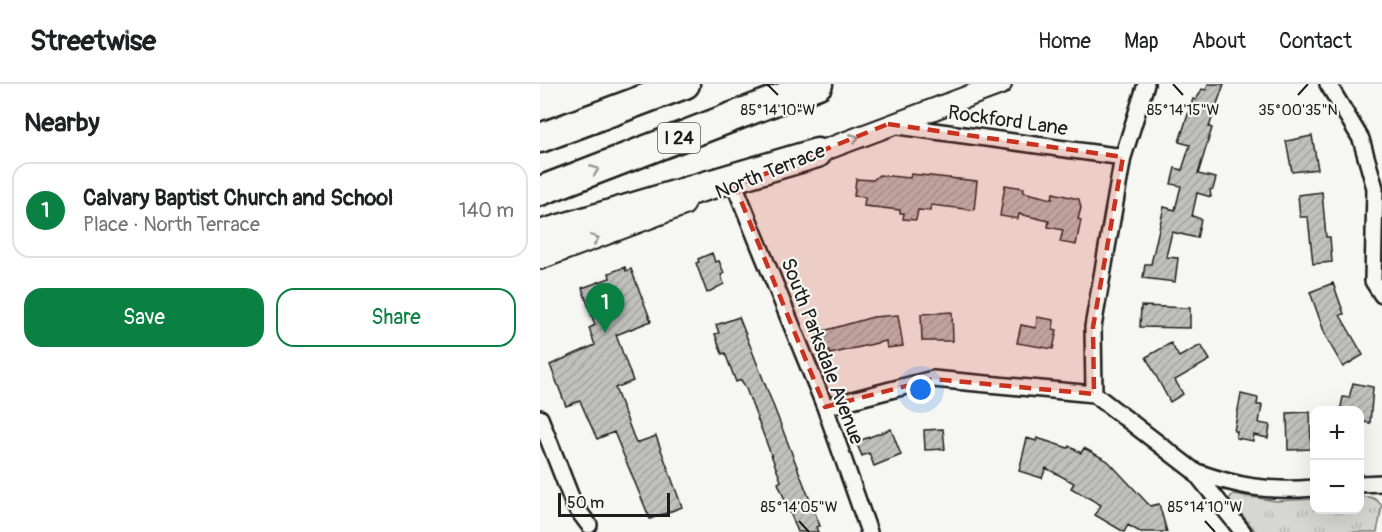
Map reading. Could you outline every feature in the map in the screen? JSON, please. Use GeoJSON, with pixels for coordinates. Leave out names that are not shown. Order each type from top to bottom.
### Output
{"type":"FeatureCollection","features":[{"type":"Feature","properties":{"kind":"highway","name":"I 24"},"geometry":{"type":"LineString","coordinates":[[540,138],[685,84]]}},
{"type":"Feature","properties":{"kind":"highway","name":"I 24"},"geometry":{"type":"LineString","coordinates":[[540,191],[818,84]]}},
{"type":"Feature","properties":{"kind":"highway"},"geometry":{"type":"LineString","coordinates":[[540,235],[817,153]]}},
{"type":"Feature","properties":{"kind":"street","name":"North Terrace"},"geometry":{"type":"LineString","coordinates":[[540,259],[735,186],[888,124],[1001,84]]}},
{"type":"Feature","properties":{"kind":"street"},"geometry":{"type":"LineString","coordinates":[[1094,394],[1094,327],[1123,157],[1146,84]]}},
{"type":"Feature","properties":{"kind":"street"},"geometry":{"type":"LineString","coordinates":[[1328,84],[1361,139],[1379,186],[1372,281],[1382,295]]}},
{"type":"Feature","properties":{"kind":"street","name":"Rockford Lane"},"geometry":{"type":"LineString","coordinates":[[888,124],[1123,157]]}},
{"type":"Feature","properties":{"kind":"street","name":"South Parksdale Avenue"},"geometry":{"type":"LineString","coordinates":[[735,186],[825,407],[869,532]]}},
{"type":"Feature","properties":{"kind":"street"},"geometry":{"type":"LineString","coordinates":[[825,407],[933,379],[1094,394],[1194,471],[1243,532]]}},
{"type":"Feature","properties":{"kind":"street"},"geometry":{"type":"LineString","coordinates":[[540,418],[574,505],[589,525]]}},
{"type":"Feature","properties":{"kind":"street"},"geometry":{"type":"LineString","coordinates":[[1194,471],[1231,484],[1266,489],[1310,488]]}},
{"type":"Feature","properties":{"kind":"street"},"geometry":{"type":"LineString","coordinates":[[1364,484],[1382,483]]}},
{"type":"Feature","properties":{"kind":"highlighted area"},"geometry":{"type":"Polygon","coordinates":[[[888,124],[1123,157],[1093,327],[1094,394],[933,379],[825,407],[735,186],[888,124]]]}},
{"type":"Feature","properties":{"kind":"green space"},"geometry":{"type":"Polygon","coordinates":[[[1233,494],[1276,501],[1310,499],[1310,514],[1364,514],[1364,497],[1375,499],[1382,506],[1377,532],[1256,532],[1229,499],[1233,494]]]}},
{"type":"Feature","properties":{"kind":"building"},"geometry":{"type":"Polygon","coordinates":[[[1208,84],[1224,84],[1209,127],[1212,128],[1198,174],[1216,178],[1213,189],[1210,190],[1211,197],[1197,193],[1192,216],[1201,219],[1197,238],[1172,232],[1166,257],[1178,258],[1175,282],[1143,278],[1145,264],[1151,264],[1164,207],[1175,210],[1181,186],[1171,184],[1175,168],[1182,170],[1190,145],[1179,142],[1193,99],[1196,100],[1202,89],[1206,90],[1208,84]]]}},
{"type":"Feature","properties":{"kind":"building"},"geometry":{"type":"Polygon","coordinates":[[[1312,136],[1318,169],[1292,172],[1286,141],[1312,136]]]}},
{"type":"Feature","properties":{"kind":"building"},"geometry":{"type":"Polygon","coordinates":[[[911,174],[977,181],[974,210],[931,205],[930,211],[918,210],[916,220],[903,219],[904,213],[900,213],[900,210],[864,206],[865,197],[854,196],[856,179],[873,180],[879,175],[910,178],[911,174]]]}},
{"type":"Feature","properties":{"kind":"building"},"geometry":{"type":"Polygon","coordinates":[[[1005,185],[1024,188],[1023,192],[1052,199],[1053,193],[1079,199],[1081,208],[1078,219],[1081,220],[1076,245],[1060,242],[1063,230],[1048,227],[1049,221],[1019,214],[1018,219],[1000,216],[1005,185]]]}},
{"type":"Feature","properties":{"kind":"building"},"geometry":{"type":"Polygon","coordinates":[[[1322,192],[1326,237],[1330,237],[1332,262],[1313,264],[1308,217],[1300,217],[1298,195],[1322,192]]]}},
{"type":"Feature","properties":{"kind":"building"},"geometry":{"type":"Polygon","coordinates":[[[712,253],[715,262],[719,261],[724,273],[721,275],[724,284],[707,293],[696,263],[699,262],[698,259],[712,253]]]}},
{"type":"Feature","properties":{"kind":"building"},"geometry":{"type":"Polygon","coordinates":[[[625,267],[626,271],[631,269],[651,321],[616,335],[633,381],[615,388],[636,443],[656,436],[682,507],[650,519],[614,432],[597,439],[580,401],[566,406],[550,365],[595,345],[589,328],[595,325],[582,288],[610,278],[609,273],[625,267]]]}},
{"type":"Feature","properties":{"kind":"building"},"geometry":{"type":"Polygon","coordinates":[[[1333,283],[1344,314],[1340,315],[1363,355],[1343,367],[1326,337],[1310,292],[1333,283]]]}},
{"type":"Feature","properties":{"kind":"building"},"geometry":{"type":"Polygon","coordinates":[[[1141,306],[1190,308],[1190,328],[1140,327],[1141,306]]]}},
{"type":"Feature","properties":{"kind":"building"},"geometry":{"type":"Polygon","coordinates":[[[952,312],[953,341],[922,341],[921,314],[952,312]]]}},
{"type":"Feature","properties":{"kind":"building"},"geometry":{"type":"Polygon","coordinates":[[[898,315],[903,346],[887,348],[886,341],[830,354],[829,350],[821,352],[816,333],[873,317],[898,315]]]}},
{"type":"Feature","properties":{"kind":"building"},"geometry":{"type":"Polygon","coordinates":[[[739,317],[820,526],[816,527],[818,532],[798,532],[778,483],[781,481],[745,386],[741,380],[736,382],[725,353],[722,354],[715,334],[719,333],[716,325],[739,317]]]}},
{"type":"Feature","properties":{"kind":"building"},"geometry":{"type":"Polygon","coordinates":[[[1037,317],[1054,320],[1053,329],[1057,330],[1053,349],[1017,343],[1021,325],[1036,328],[1037,317]]]}},
{"type":"Feature","properties":{"kind":"building"},"geometry":{"type":"Polygon","coordinates":[[[1171,343],[1179,357],[1201,345],[1210,360],[1175,380],[1183,394],[1170,402],[1146,357],[1171,343]]]}},
{"type":"Feature","properties":{"kind":"building"},"geometry":{"type":"Polygon","coordinates":[[[1353,383],[1373,387],[1370,423],[1364,422],[1364,406],[1341,406],[1343,397],[1349,398],[1353,383]]]}},
{"type":"Feature","properties":{"kind":"building"},"geometry":{"type":"Polygon","coordinates":[[[1241,394],[1258,398],[1257,405],[1262,405],[1259,423],[1270,425],[1268,438],[1254,435],[1253,441],[1236,438],[1237,431],[1234,431],[1241,394]]]}},
{"type":"Feature","properties":{"kind":"building"},"geometry":{"type":"Polygon","coordinates":[[[1310,412],[1310,449],[1288,450],[1287,413],[1310,412]]]}},
{"type":"Feature","properties":{"kind":"building"},"geometry":{"type":"Polygon","coordinates":[[[891,429],[901,455],[874,466],[869,453],[862,456],[856,442],[891,429]]]}},
{"type":"Feature","properties":{"kind":"building"},"geometry":{"type":"Polygon","coordinates":[[[943,429],[945,449],[925,450],[924,430],[943,429]]]}},
{"type":"Feature","properties":{"kind":"building"},"geometry":{"type":"Polygon","coordinates":[[[1027,438],[1036,441],[1037,438],[1068,448],[1069,446],[1081,453],[1084,448],[1108,461],[1150,506],[1159,504],[1167,532],[1140,532],[1128,525],[1124,532],[1095,515],[1101,505],[1071,488],[1074,483],[1046,468],[1042,478],[1019,471],[1027,438]]]}},
{"type":"Feature","properties":{"kind":"place","name":"Calvary Baptist Church and School"},"geometry":{"type":"Point","coordinates":[605,333]}}]}
